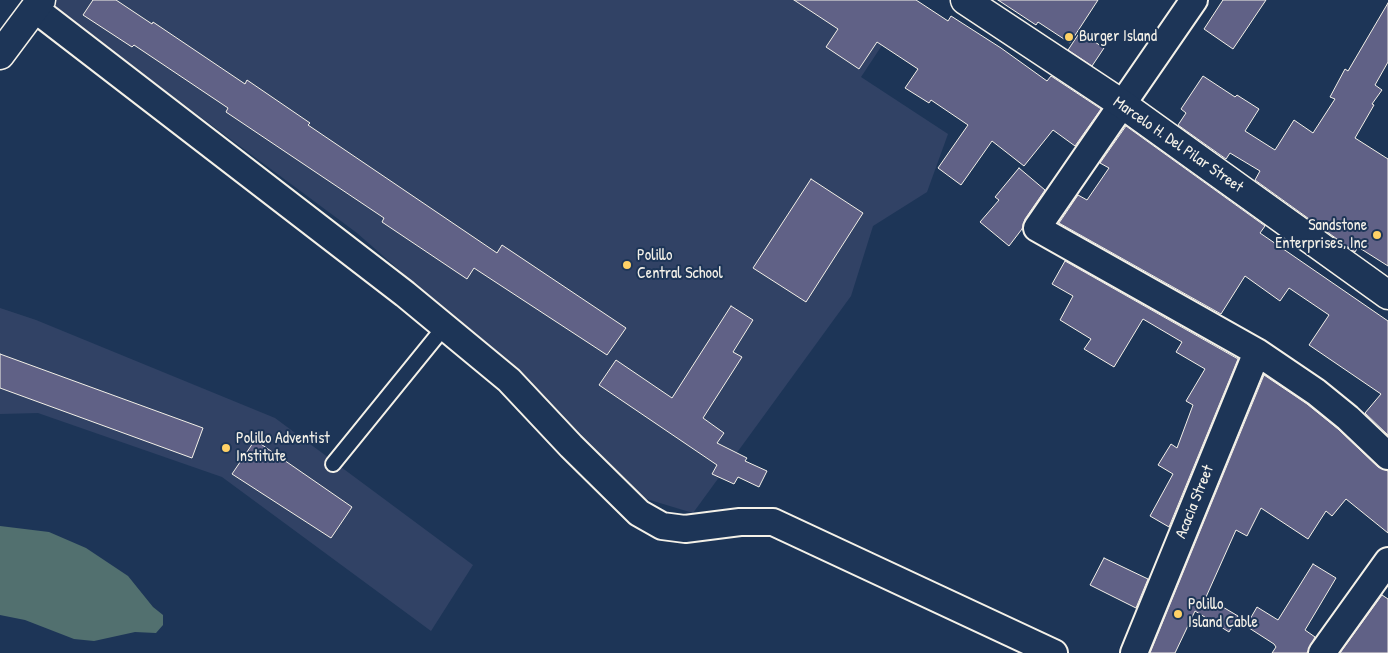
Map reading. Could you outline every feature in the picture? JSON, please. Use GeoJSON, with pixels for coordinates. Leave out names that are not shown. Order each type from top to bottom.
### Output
{"type":"FeatureCollection","features":[{"type":"Feature","properties":{"kind":"main road","name":"Marcelo H. Del Pilar Street"},"geometry":{"type":"LineString","coordinates":[[965,0],[1122,104],[1388,295]]}},
{"type":"Feature","properties":{"kind":"main road"},"geometry":{"type":"LineString","coordinates":[[0,55],[38,4]]}},
{"type":"Feature","properties":{"kind":"street"},"geometry":{"type":"LineString","coordinates":[[1194,0],[1037,228],[1257,352],[1316,392],[1348,418],[1388,456]]}},
{"type":"Feature","properties":{"kind":"street"},"geometry":{"type":"LineString","coordinates":[[38,4],[445,326],[509,380],[571,446],[639,513],[662,526],[685,529],[740,522],[773,522],[1054,653]]}},
{"type":"Feature","properties":{"kind":"street","name":"Acacia Street"},"geometry":{"type":"LineString","coordinates":[[1134,653],[1257,352]]}},
{"type":"Feature","properties":{"kind":"street"},"geometry":{"type":"LineString","coordinates":[[1322,653],[1388,561]]}},
{"type":"Feature","properties":{"kind":"lane"},"geometry":{"type":"LineString","coordinates":[[333,464],[445,326]]}},
{"type":"Feature","properties":{"kind":"shaded area","name":"Polillo Central School"},"geometry":{"type":"Polygon","coordinates":[[[55,0],[912,0],[861,77],[948,134],[927,192],[873,226],[851,296],[693,513],[630,494],[521,377],[357,233],[51,6],[55,0]]]}},
{"type":"Feature","properties":{"kind":"shaded area","name":"Polillo Adventist Institute"},"geometry":{"type":"Polygon","coordinates":[[[0,308],[36,320],[275,418],[473,565],[431,631],[222,477],[38,413],[0,414],[0,308]]]}},
{"type":"Feature","properties":{"kind":"green space"},"geometry":{"type":"Polygon","coordinates":[[[0,526],[49,532],[86,548],[128,576],[153,607],[163,615],[163,625],[156,633],[135,632],[94,641],[74,639],[25,620],[0,615],[0,526]]]}},
{"type":"Feature","properties":{"kind":"building"},"geometry":{"type":"Polygon","coordinates":[[[93,0],[116,0],[152,24],[153,22],[245,84],[247,80],[310,123],[308,125],[497,253],[502,245],[626,328],[607,355],[474,268],[467,279],[382,222],[384,218],[226,112],[228,108],[134,45],[132,47],[83,15],[93,0]]]}},
{"type":"Feature","properties":{"kind":"building"},"geometry":{"type":"Polygon","coordinates":[[[794,0],[916,0],[948,21],[951,16],[1001,48],[1047,81],[1051,76],[1101,109],[1075,146],[1053,130],[1024,166],[992,141],[961,185],[938,168],[968,125],[931,100],[929,103],[905,88],[918,69],[877,42],[859,69],[826,47],[838,29],[794,0]]]}},
{"type":"Feature","properties":{"kind":"building"},"geometry":{"type":"Polygon","coordinates":[[[998,0],[1098,0],[1070,43],[1038,22],[1036,25],[998,0]]]}},
{"type":"Feature","properties":{"kind":"building"},"geometry":{"type":"Polygon","coordinates":[[[1223,0],[1266,0],[1233,49],[1204,29],[1223,0]]]}},
{"type":"Feature","properties":{"kind":"building"},"geometry":{"type":"Polygon","coordinates":[[[1388,3],[1388,62],[1375,85],[1382,90],[1372,104],[1374,105],[1355,138],[1388,159],[1388,266],[1358,247],[1355,252],[1255,180],[1260,171],[1230,153],[1226,159],[1178,125],[1186,113],[1181,109],[1203,76],[1235,97],[1237,95],[1259,109],[1245,131],[1275,150],[1294,120],[1313,133],[1335,99],[1330,97],[1345,69],[1348,71],[1388,3]]]}},
{"type":"Feature","properties":{"kind":"building"},"geometry":{"type":"Polygon","coordinates":[[[1080,32],[1104,48],[1092,66],[1068,50],[1080,32]]]}},
{"type":"Feature","properties":{"kind":"building"},"geometry":{"type":"Polygon","coordinates":[[[1126,126],[1265,226],[1260,233],[1388,321],[1388,435],[1365,413],[1381,394],[1309,345],[1329,315],[1289,288],[1280,301],[1245,276],[1221,314],[1059,223],[1078,195],[1087,200],[1109,168],[1100,163],[1126,126]]]}},
{"type":"Feature","properties":{"kind":"building"},"geometry":{"type":"Polygon","coordinates":[[[1019,168],[1045,190],[1025,219],[1022,229],[1009,246],[980,222],[999,200],[995,197],[1019,168]]]}},
{"type":"Feature","properties":{"kind":"building"},"geometry":{"type":"Polygon","coordinates":[[[811,179],[863,213],[806,302],[753,268],[811,179]]]}},
{"type":"Feature","properties":{"kind":"building"},"geometry":{"type":"Polygon","coordinates":[[[1065,261],[1238,359],[1169,527],[1150,516],[1173,474],[1158,465],[1171,444],[1177,448],[1193,405],[1186,401],[1205,369],[1176,352],[1182,342],[1143,319],[1114,367],[1084,349],[1091,339],[1060,320],[1073,296],[1052,284],[1065,261]]]}},
{"type":"Feature","properties":{"kind":"building"},"geometry":{"type":"Polygon","coordinates":[[[731,306],[753,320],[733,352],[742,357],[703,418],[724,433],[717,443],[747,458],[745,461],[767,471],[759,487],[738,477],[734,484],[712,474],[717,465],[599,385],[616,360],[672,398],[731,306]]]}},
{"type":"Feature","properties":{"kind":"building"},"geometry":{"type":"Polygon","coordinates":[[[0,354],[203,428],[192,458],[0,388],[0,354]]]}},
{"type":"Feature","properties":{"kind":"building"},"geometry":{"type":"Polygon","coordinates":[[[1264,375],[1307,404],[1338,429],[1378,467],[1388,471],[1388,533],[1346,499],[1332,516],[1326,511],[1308,539],[1261,508],[1247,536],[1236,530],[1206,597],[1238,616],[1229,632],[1195,611],[1175,653],[1150,653],[1264,375]]]}},
{"type":"Feature","properties":{"kind":"building"},"geometry":{"type":"Polygon","coordinates":[[[255,440],[352,507],[331,538],[232,474],[255,440]]]}},
{"type":"Feature","properties":{"kind":"building"},"geometry":{"type":"Polygon","coordinates":[[[1104,558],[1148,579],[1136,608],[1090,585],[1104,558]]]}},
{"type":"Feature","properties":{"kind":"building"},"geometry":{"type":"Polygon","coordinates":[[[1313,564],[1336,578],[1305,630],[1315,637],[1307,653],[1272,653],[1276,647],[1274,644],[1246,626],[1257,607],[1278,620],[1313,564]]]}},
{"type":"Feature","properties":{"kind":"building"},"geometry":{"type":"Polygon","coordinates":[[[1382,595],[1388,599],[1388,653],[1340,653],[1382,595]]]}},
{"type":"Feature","properties":{"kind":"place","name":"Burger Island"},"geometry":{"type":"Point","coordinates":[1069,37]}},
{"type":"Feature","properties":{"kind":"place","name":"Sandstone Enterprises, Inc"},"geometry":{"type":"Point","coordinates":[1377,235]}},
{"type":"Feature","properties":{"kind":"place","name":"Polillo Central School"},"geometry":{"type":"Point","coordinates":[627,265]}},
{"type":"Feature","properties":{"kind":"place","name":"Polillo Adventist Institute"},"geometry":{"type":"Point","coordinates":[226,448]}},
{"type":"Feature","properties":{"kind":"place","name":"Polillo Island Cable"},"geometry":{"type":"Point","coordinates":[1178,614]}}]}
